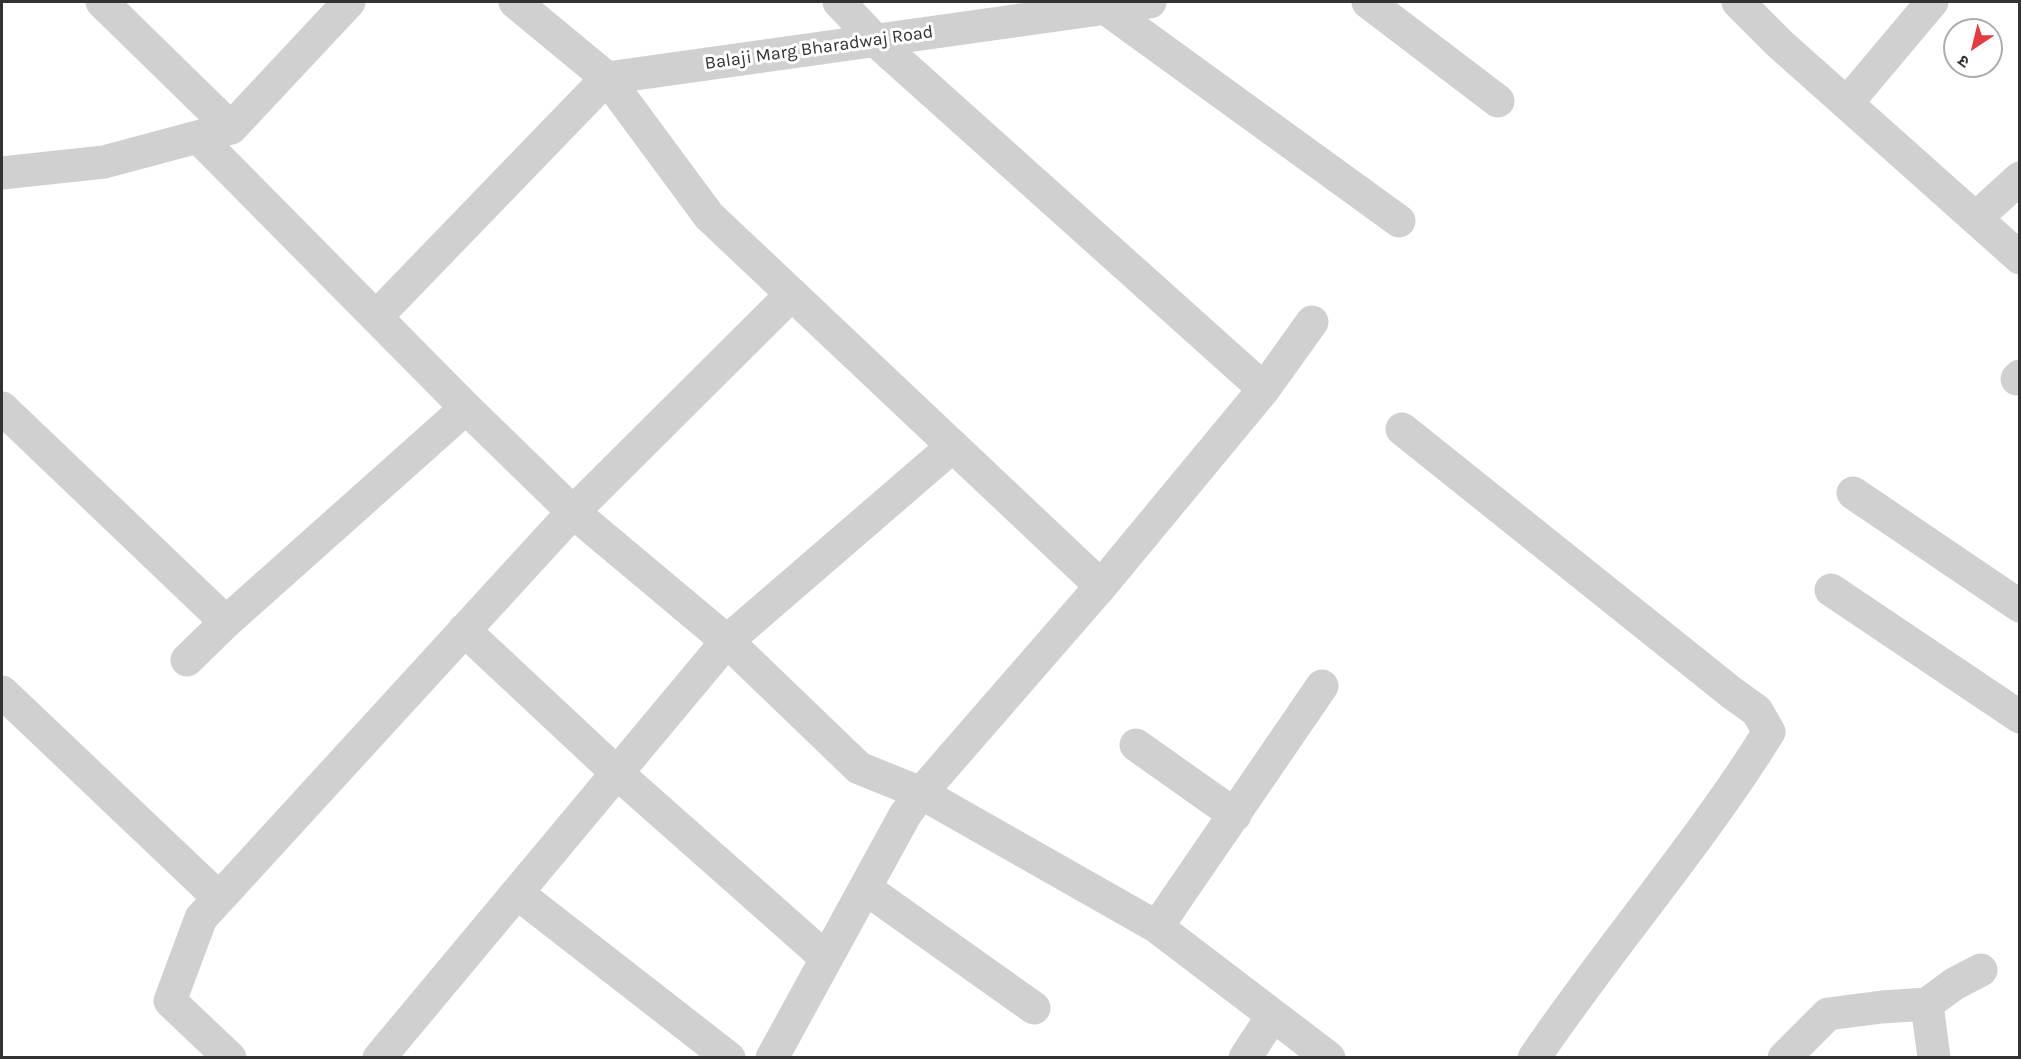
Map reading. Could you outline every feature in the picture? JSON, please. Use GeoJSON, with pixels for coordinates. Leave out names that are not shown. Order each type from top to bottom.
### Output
{"type":"FeatureCollection","features":[{"type":"Feature","properties":{"kind":"street"},"geometry":{"type":"LineString","coordinates":[[102,2],[231,128]]}},
{"type":"Feature","properties":{"kind":"street"},"geometry":{"type":"LineString","coordinates":[[2,173],[104,162],[231,128],[349,2]]}},
{"type":"Feature","properties":{"kind":"street"},"geometry":{"type":"LineString","coordinates":[[515,2],[607,78],[709,216],[1101,586]]}},
{"type":"Feature","properties":{"kind":"street"},"geometry":{"type":"LineString","coordinates":[[839,2],[876,40],[1264,390]]}},
{"type":"Feature","properties":{"kind":"street","name":"Balaji Marg Bharadwaj Road"},"geometry":{"type":"LineString","coordinates":[[607,78],[876,40],[1085,7],[1150,2]]}},
{"type":"Feature","properties":{"kind":"street"},"geometry":{"type":"LineString","coordinates":[[1368,2],[1498,101]]}},
{"type":"Feature","properties":{"kind":"street"},"geometry":{"type":"LineString","coordinates":[[1738,2],[1780,44],[2019,258]]}},
{"type":"Feature","properties":{"kind":"street"},"geometry":{"type":"LineString","coordinates":[[1847,103],[1932,2]]}},
{"type":"Feature","properties":{"kind":"street"},"geometry":{"type":"LineString","coordinates":[[1085,7],[1399,221]]}},
{"type":"Feature","properties":{"kind":"street"},"geometry":{"type":"LineString","coordinates":[[377,316],[607,78]]}},
{"type":"Feature","properties":{"kind":"street"},"geometry":{"type":"LineString","coordinates":[[198,137],[466,408],[573,512],[727,640],[860,768],[921,793],[1157,927],[1329,1058]]}},
{"type":"Feature","properties":{"kind":"street"},"geometry":{"type":"LineString","coordinates":[[1976,218],[2019,178]]}},
{"type":"Feature","properties":{"kind":"street"},"geometry":{"type":"LineString","coordinates":[[230,1058],[170,1001],[201,918],[573,512],[792,294]]}},
{"type":"Feature","properties":{"kind":"street"},"geometry":{"type":"LineString","coordinates":[[771,1058],[905,815],[921,793],[1101,586],[1264,390],[1312,322]]}},
{"type":"Feature","properties":{"kind":"street"},"geometry":{"type":"LineString","coordinates":[[2,408],[226,622]]}},
{"type":"Feature","properties":{"kind":"street"},"geometry":{"type":"LineString","coordinates":[[187,660],[226,622],[466,408]]}},
{"type":"Feature","properties":{"kind":"street"},"geometry":{"type":"LineString","coordinates":[[1402,429],[1757,711],[1769,732],[1741,777],[1577,995],[1534,1058]]}},
{"type":"Feature","properties":{"kind":"street"},"geometry":{"type":"LineString","coordinates":[[379,1058],[727,640],[954,446]]}},
{"type":"Feature","properties":{"kind":"street"},"geometry":{"type":"LineString","coordinates":[[1853,493],[2019,606]]}},
{"type":"Feature","properties":{"kind":"street"},"geometry":{"type":"LineString","coordinates":[[1831,590],[2019,717]]}},
{"type":"Feature","properties":{"kind":"street"},"geometry":{"type":"LineString","coordinates":[[464,630],[617,773],[826,958]]}},
{"type":"Feature","properties":{"kind":"street"},"geometry":{"type":"LineString","coordinates":[[1157,927],[1322,686]]}},
{"type":"Feature","properties":{"kind":"street"},"geometry":{"type":"LineString","coordinates":[[2,692],[219,898]]}},
{"type":"Feature","properties":{"kind":"street"},"geometry":{"type":"LineString","coordinates":[[1136,745],[1235,814]]}},
{"type":"Feature","properties":{"kind":"street"},"geometry":{"type":"LineString","coordinates":[[865,888],[1034,1008]]}},
{"type":"Feature","properties":{"kind":"street"},"geometry":{"type":"LineString","coordinates":[[517,893],[729,1058]]}},
{"type":"Feature","properties":{"kind":"street"},"geometry":{"type":"LineString","coordinates":[[1784,1058],[1828,1014],[1927,1004],[1954,984],[1981,970]]}},
{"type":"Feature","properties":{"kind":"street"},"geometry":{"type":"LineString","coordinates":[[1927,1004],[1934,1058]]}},
{"type":"Feature","properties":{"kind":"street"},"geometry":{"type":"LineString","coordinates":[[1245,1058],[1273,1016]]}}]}
